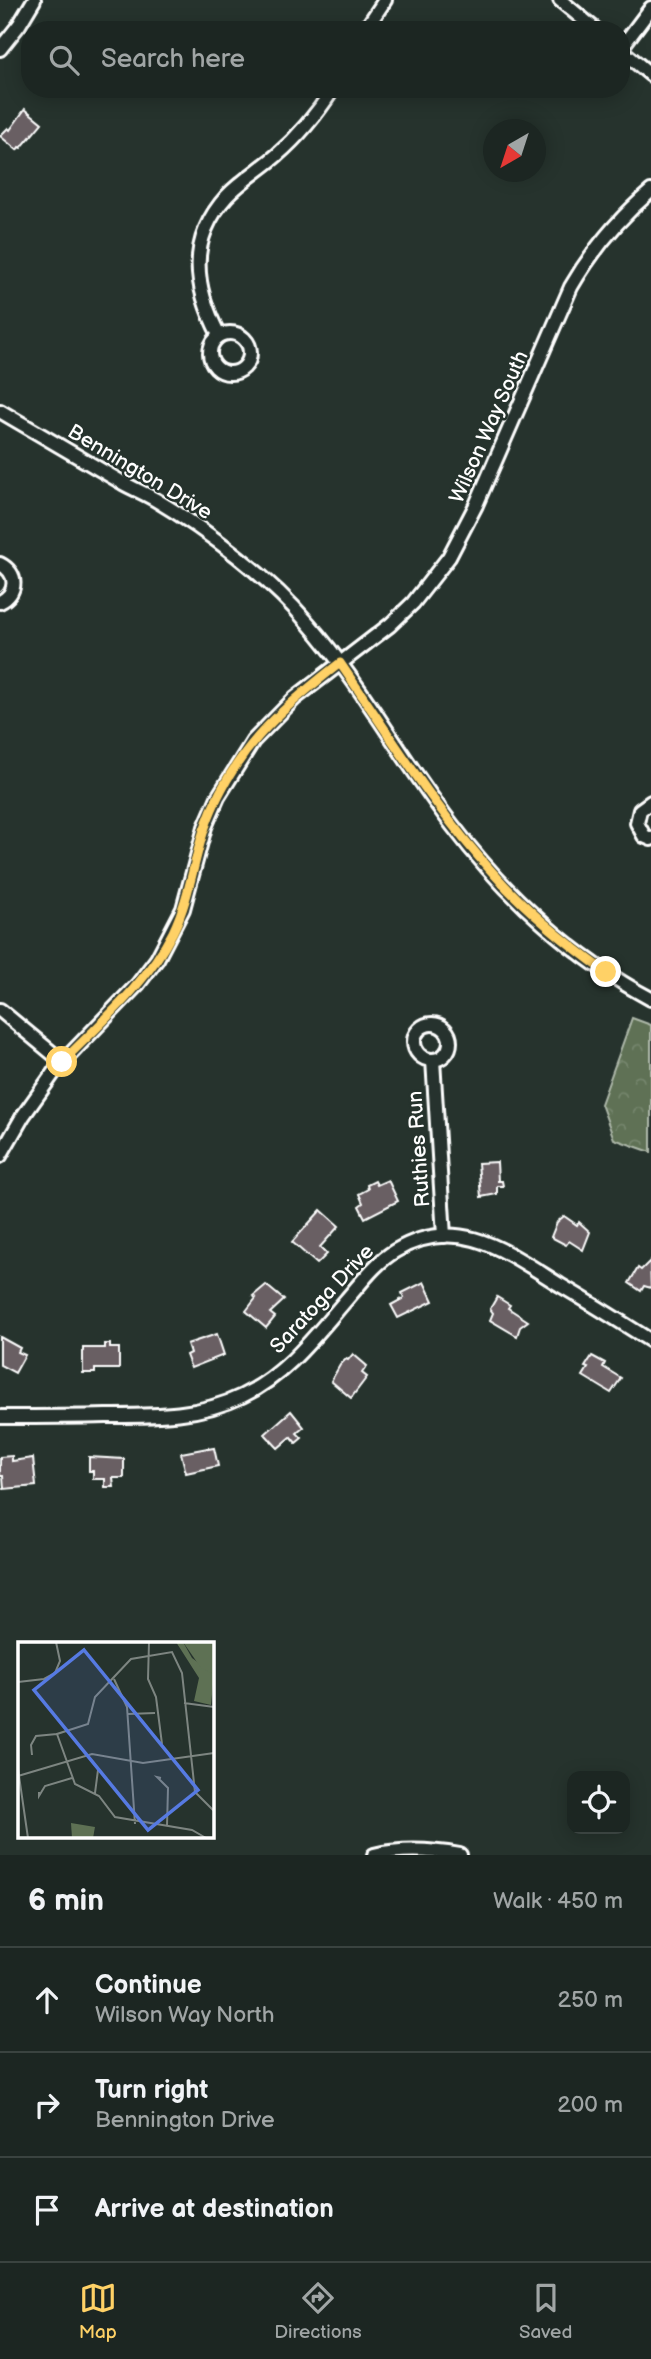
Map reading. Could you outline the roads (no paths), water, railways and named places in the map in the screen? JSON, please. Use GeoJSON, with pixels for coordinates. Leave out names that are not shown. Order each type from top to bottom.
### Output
{"type":"FeatureCollection","features":[{"type":"Feature","properties":{"kind":"street"},"geometry":{"type":"LineString","coordinates":[[21,21],[34,0]]}},
{"type":"Feature","properties":{"kind":"street"},"geometry":{"type":"LineString","coordinates":[[371,21],[385,0]]}},
{"type":"Feature","properties":{"kind":"street"},"geometry":{"type":"LineString","coordinates":[[561,0],[586,21]]}},
{"type":"Feature","properties":{"kind":"street"},"geometry":{"type":"LineString","coordinates":[[630,37],[651,8]]}},
{"type":"Feature","properties":{"kind":"street"},"geometry":{"type":"LineString","coordinates":[[0,49],[21,22]]}},
{"type":"Feature","properties":{"kind":"street"},"geometry":{"type":"LineString","coordinates":[[630,57],[651,75]]}},
{"type":"Feature","properties":{"kind":"street"},"geometry":{"type":"LineString","coordinates":[[219,335],[204,304],[198,277],[200,251],[208,224],[228,195],[296,137],[327,98]]}},
{"type":"Feature","properties":{"kind":"street","name":"Wilson Way South"},"geometry":{"type":"LineString","coordinates":[[0,1156],[23,1116],[62,1062],[138,984],[157,959],[183,909],[197,854],[214,807],[234,768],[247,750],[295,698],[390,625],[413,603],[449,557],[476,505],[571,287],[604,236],[651,191]]}},
{"type":"Feature","properties":{"kind":"street","name":"Bennington Drive"},"geometry":{"type":"LineString","coordinates":[[0,411],[186,519],[283,597],[340,663],[452,826],[495,876],[564,941],[606,972],[651,999]]}},
{"type":"Feature","properties":{"kind":"street"},"geometry":{"type":"LineString","coordinates":[[0,564],[10,570],[14,584],[10,595],[0,602]]}},
{"type":"Feature","properties":{"kind":"street"},"geometry":{"type":"LineString","coordinates":[[651,803],[640,810],[637,823],[644,836],[651,839]]}},
{"type":"Feature","properties":{"kind":"street"},"geometry":{"type":"LineString","coordinates":[[0,1010],[62,1062]]}},
{"type":"Feature","properties":{"kind":"street","name":"Ruthies Run"},"geometry":{"type":"LineString","coordinates":[[433,1060],[444,1236]]}},
{"type":"Feature","properties":{"kind":"street","name":"Saratoga Drive"},"geometry":{"type":"LineString","coordinates":[[0,1417],[161,1416],[216,1407],[242,1397],[282,1370],[300,1354],[377,1264],[408,1244],[444,1236],[464,1236],[498,1247],[651,1340]]}},
{"type":"Feature","properties":{"kind":"street"},"geometry":{"type":"LineString","coordinates":[[374,1855],[415,1851],[460,1855]]}}]}
